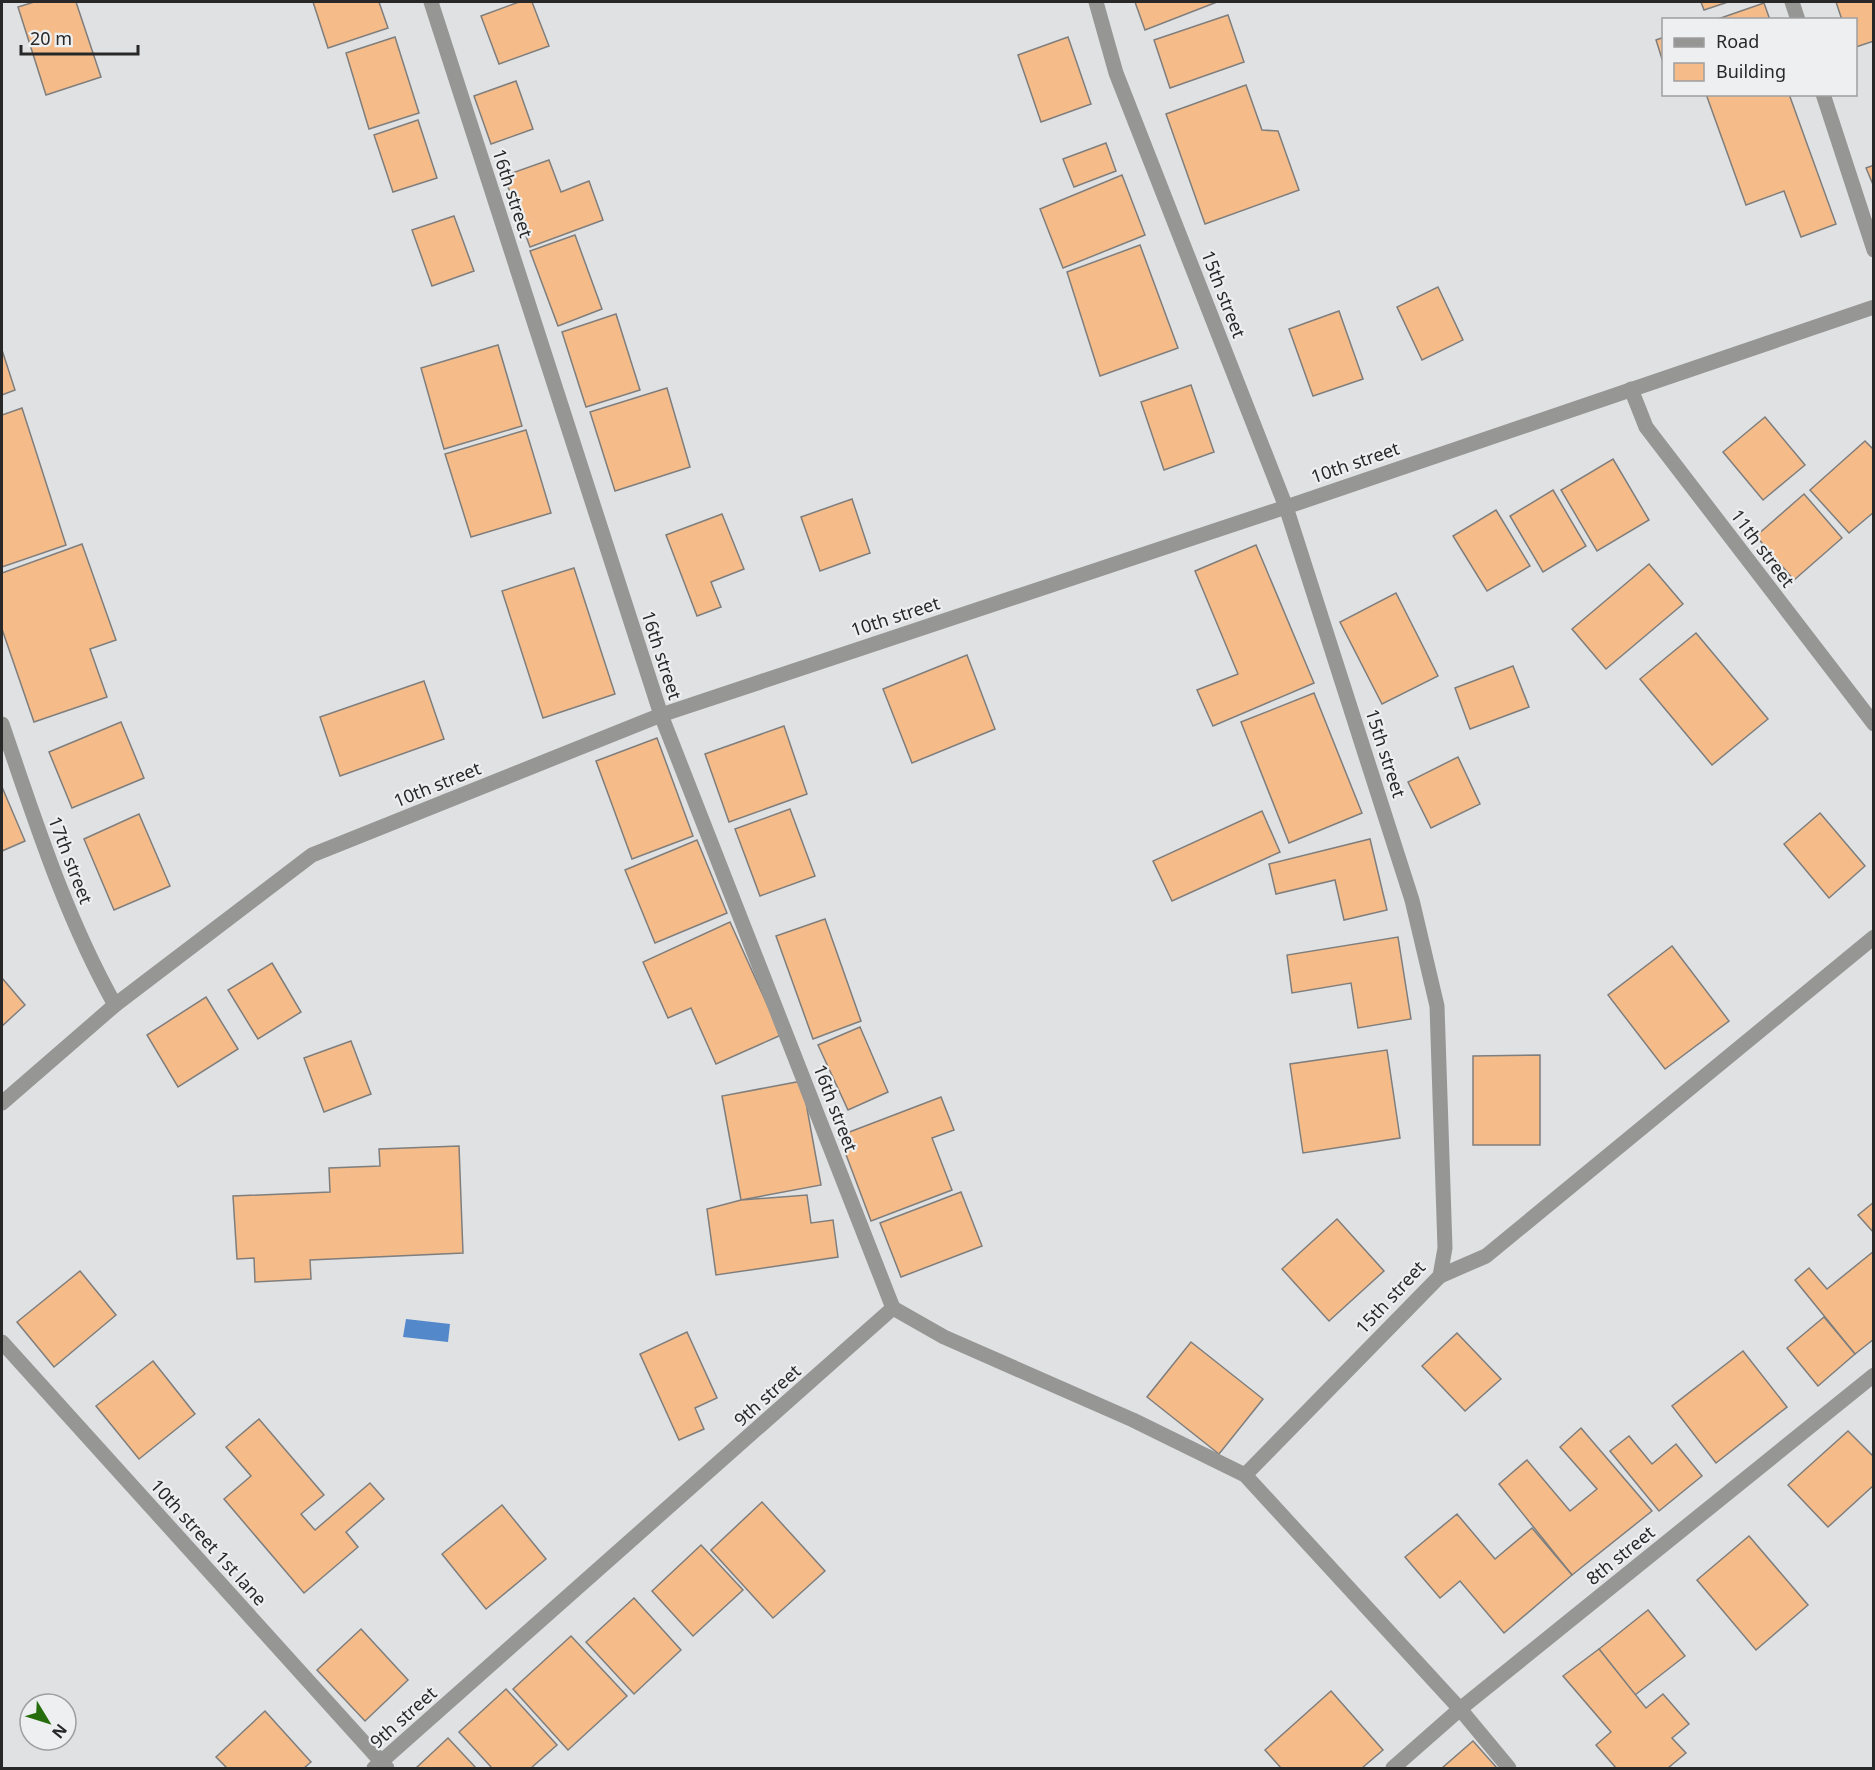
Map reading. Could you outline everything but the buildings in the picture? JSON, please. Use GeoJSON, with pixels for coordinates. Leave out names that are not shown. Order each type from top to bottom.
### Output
{"type":"FeatureCollection","features":[{"type":"Feature","properties":{"kind":"street","name":"16th street"},"geometry":{"type":"LineString","coordinates":[[431,2],[661,715],[893,1308]]}},
{"type":"Feature","properties":{"kind":"street","name":"15th street"},"geometry":{"type":"LineString","coordinates":[[1096,2],[1116,73],[1286,507],[1412,900],[1437,1006],[1446,1248],[1440,1276],[1245,1474]]}},
{"type":"Feature","properties":{"kind":"street"},"geometry":{"type":"LineString","coordinates":[[1792,2],[1797,18]]}},
{"type":"Feature","properties":{"kind":"street"},"geometry":{"type":"LineString","coordinates":[[1824,96],[1874,250]]}},
{"type":"Feature","properties":{"kind":"street","name":"10th street"},"geometry":{"type":"LineString","coordinates":[[2,1103],[116,1005],[312,855],[661,715],[1286,507],[1874,307]]}},
{"type":"Feature","properties":{"kind":"street","name":"11th street"},"geometry":{"type":"LineString","coordinates":[[1630,389],[1646,427],[1874,724]]}},
{"type":"Feature","properties":{"kind":"street","name":"17th street"},"geometry":{"type":"LineString","coordinates":[[2,724],[60,890],[91,962],[116,1005]]}},
{"type":"Feature","properties":{"kind":"street"},"geometry":{"type":"LineString","coordinates":[[1440,1276],[1486,1256],[1874,936]]}},
{"type":"Feature","properties":{"kind":"street"},"geometry":{"type":"LineString","coordinates":[[893,1308],[944,1337],[1133,1420],[1245,1474],[1460,1709],[1509,1768]]}},
{"type":"Feature","properties":{"kind":"street","name":"9th street"},"geometry":{"type":"LineString","coordinates":[[381,1766],[893,1308]]}},
{"type":"Feature","properties":{"kind":"street","name":"10th street 1st lane"},"geometry":{"type":"LineString","coordinates":[[2,1342],[381,1766]]}},
{"type":"Feature","properties":{"kind":"street","name":"8th street"},"geometry":{"type":"LineString","coordinates":[[1393,1768],[1460,1709],[1874,1375]]}},
{"type":"Feature","properties":{"kind":"water"},"geometry":{"type":"Polygon","coordinates":[[[406,1319],[450,1324],[448,1342],[403,1337],[406,1319]]]}}]}
